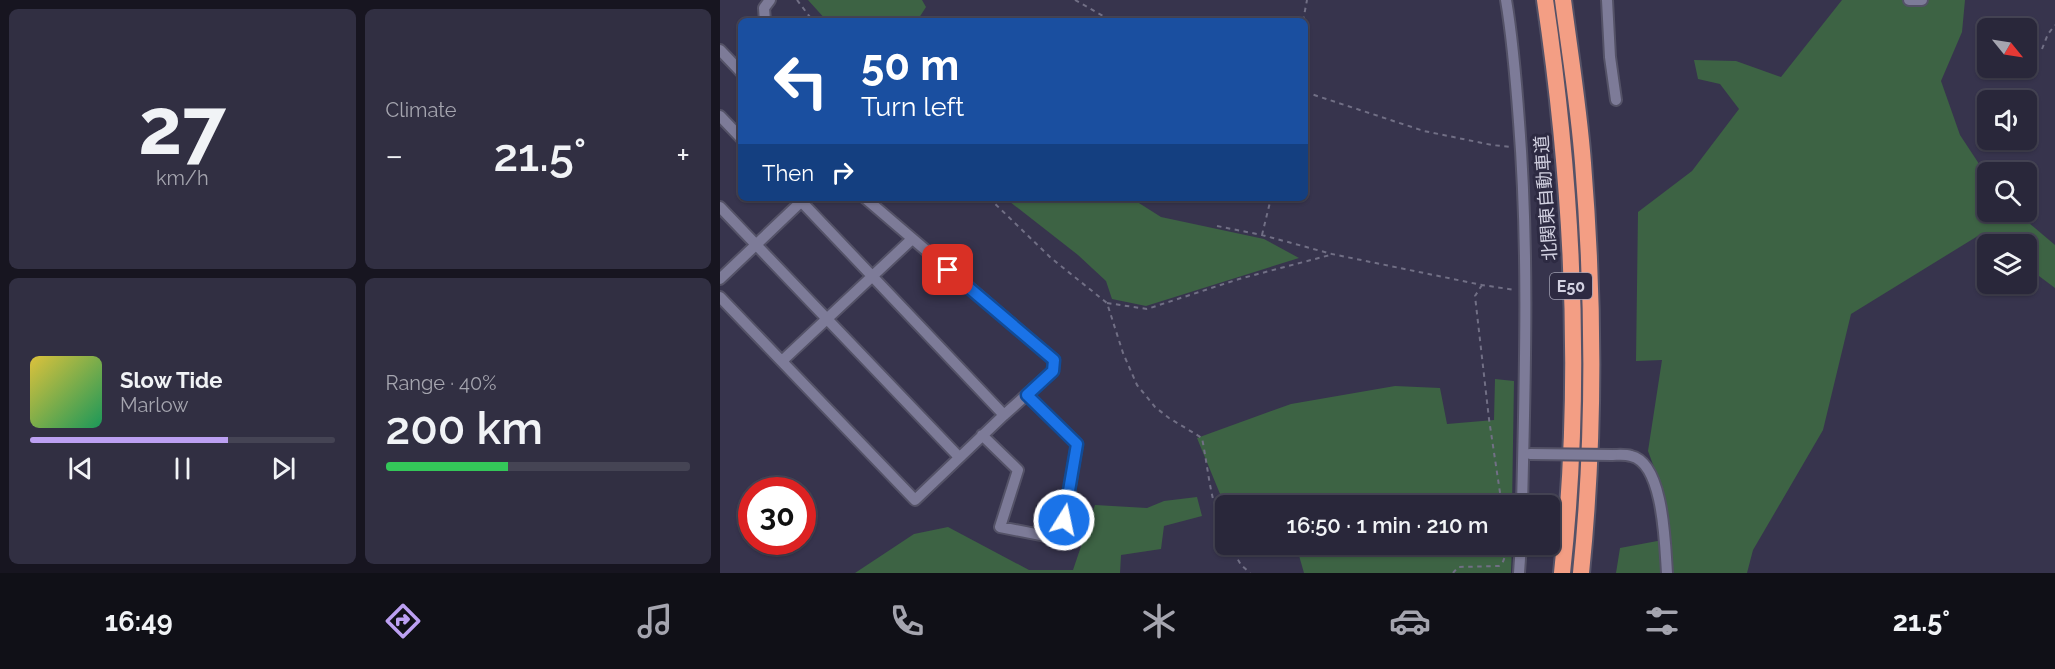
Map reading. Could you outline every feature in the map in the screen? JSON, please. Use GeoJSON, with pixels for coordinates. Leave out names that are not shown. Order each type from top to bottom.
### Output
{"type":"FeatureCollection","features":[{"type":"Feature","properties":{"kind":"highway","name":"北関東自動車道"},"geometry":{"type":"LineString","coordinates":[[1545,0],[1565,163],[1570,259],[1571,442],[1562,573]]}},
{"type":"Feature","properties":{"kind":"highway","name":"E50"},"geometry":{"type":"LineString","coordinates":[[1563,0],[1583,162],[1589,256],[1590,444],[1581,573]]}},
{"type":"Feature","properties":{"kind":"street"},"geometry":{"type":"LineString","coordinates":[[1506,0],[1514,50],[1521,147],[1527,293],[1527,454],[1523,495]]}},
{"type":"Feature","properties":{"kind":"street"},"geometry":{"type":"LineString","coordinates":[[1606,0],[1616,100]]}},
{"type":"Feature","properties":{"kind":"street"},"geometry":{"type":"LineString","coordinates":[[1909,0],[1922,0]]}},
{"type":"Feature","properties":{"kind":"street"},"geometry":{"type":"LineString","coordinates":[[763,3],[765,18]]}},
{"type":"Feature","properties":{"kind":"street"},"geometry":{"type":"LineString","coordinates":[[720,50],[738,69]]}},
{"type":"Feature","properties":{"kind":"street"},"geometry":{"type":"LineString","coordinates":[[720,116],[738,135]]}},
{"type":"Feature","properties":{"kind":"street"},"geometry":{"type":"LineString","coordinates":[[720,279],[800,201]]}},
{"type":"Feature","properties":{"kind":"street"},"geometry":{"type":"LineString","coordinates":[[804,201],[1004,415]]}},
{"type":"Feature","properties":{"kind":"street"},"geometry":{"type":"LineString","coordinates":[[720,297],[915,500],[1053,371],[1054,360],[868,201]]}},
{"type":"Feature","properties":{"kind":"street"},"geometry":{"type":"LineString","coordinates":[[720,207],[959,457]]}},
{"type":"Feature","properties":{"kind":"street"},"geometry":{"type":"LineString","coordinates":[[782,361],[912,239]]}},
{"type":"Feature","properties":{"kind":"street"},"geometry":{"type":"LineString","coordinates":[[982,435],[1018,470],[1000,527],[1060,539],[1077,444],[1027,395]]}},
{"type":"Feature","properties":{"kind":"street"},"geometry":{"type":"LineString","coordinates":[[1527,454],[1633,456],[1645,465],[1658,489],[1667,573]]}},
{"type":"Feature","properties":{"kind":"street"},"geometry":{"type":"LineString","coordinates":[[1519,573],[1520,555]]}},
{"type":"Feature","properties":{"kind":"path"},"geometry":{"type":"LineString","coordinates":[[796,0],[811,18]]}},
{"type":"Feature","properties":{"kind":"path"},"geometry":{"type":"LineString","coordinates":[[1075,0],[1107,18]]}},
{"type":"Feature","properties":{"kind":"path"},"geometry":{"type":"LineString","coordinates":[[1304,18],[1307,0]]}},
{"type":"Feature","properties":{"kind":"path"},"geometry":{"type":"LineString","coordinates":[[2043,49],[2048,34],[2055,25]]}},
{"type":"Feature","properties":{"kind":"path"},"geometry":{"type":"LineString","coordinates":[[1308,93],[1424,131],[1492,145],[1521,147]]}},
{"type":"Feature","properties":{"kind":"path"},"geometry":{"type":"LineString","coordinates":[[992,201],[1052,258],[1107,303],[1147,309],[1239,279],[1332,254]]}},
{"type":"Feature","properties":{"kind":"path"},"geometry":{"type":"LineString","coordinates":[[1262,235],[1270,201]]}},
{"type":"Feature","properties":{"kind":"path"},"geometry":{"type":"LineString","coordinates":[[1217,226],[1262,235],[1332,254],[1527,293]]}},
{"type":"Feature","properties":{"kind":"path"},"geometry":{"type":"LineString","coordinates":[[1482,285],[1475,296],[1500,495]]}},
{"type":"Feature","properties":{"kind":"path"},"geometry":{"type":"LineString","coordinates":[[1107,303],[1123,353],[1137,385],[1169,418],[1202,438],[1215,513]]}},
{"type":"Feature","properties":{"kind":"path"},"geometry":{"type":"LineString","coordinates":[[1236,555],[1241,565],[1250,573]]}},
{"type":"Feature","properties":{"kind":"path"},"geometry":{"type":"LineString","coordinates":[[1453,573],[1458,567],[1499,566],[1503,563],[1505,555]]}},
{"type":"Feature","properties":{"kind":"green space"},"geometry":{"type":"Polygon","coordinates":[[[808,0],[922,0],[926,7],[919,18],[824,18],[808,0]]]}},
{"type":"Feature","properties":{"kind":"green space"},"geometry":{"type":"Polygon","coordinates":[[[1842,0],[1965,0],[1962,32],[1941,81],[1960,135],[1978,162],[1977,222],[2028,222],[2055,245],[2055,288],[2037,274],[2037,234],[1977,234],[1977,236],[1851,314],[1823,430],[1753,550],[1747,573],[1616,573],[1620,548],[1668,539],[1662,489],[1648,451],[1662,360],[1636,361],[1638,212],[1692,171],[1739,109],[1720,84],[1698,79],[1694,60],[1736,61],[1781,77],[1842,0]]]}},
{"type":"Feature","properties":{"kind":"green space"},"geometry":{"type":"Polygon","coordinates":[[[1009,201],[1136,201],[1161,217],[1264,239],[1299,258],[1146,306],[1112,299],[1106,281],[1078,255],[1009,201]]]}},
{"type":"Feature","properties":{"kind":"green space"},"geometry":{"type":"Polygon","coordinates":[[[1495,379],[1514,381],[1512,495],[1220,495],[1197,438],[1291,404],[1395,386],[1440,388],[1447,424],[1494,420],[1495,379]]]}},
{"type":"Feature","properties":{"kind":"green space"},"geometry":{"type":"Polygon","coordinates":[[[1197,497],[1202,516],[1164,526],[1161,549],[1121,555],[1120,573],[855,573],[914,534],[948,527],[1029,570],[1073,570],[1095,505],[1147,508],[1164,501],[1197,497]]]}},
{"type":"Feature","properties":{"kind":"green space"},"geometry":{"type":"Polygon","coordinates":[[[1299,555],[1512,555],[1511,573],[1304,573],[1299,555]]]}},
{"type":"Feature","properties":{"kind":"route"},"geometry":{"type":"LineString","coordinates":[[948,270],[1054,360],[1053,371],[1027,395],[1077,444],[1064,520]]}}]}
